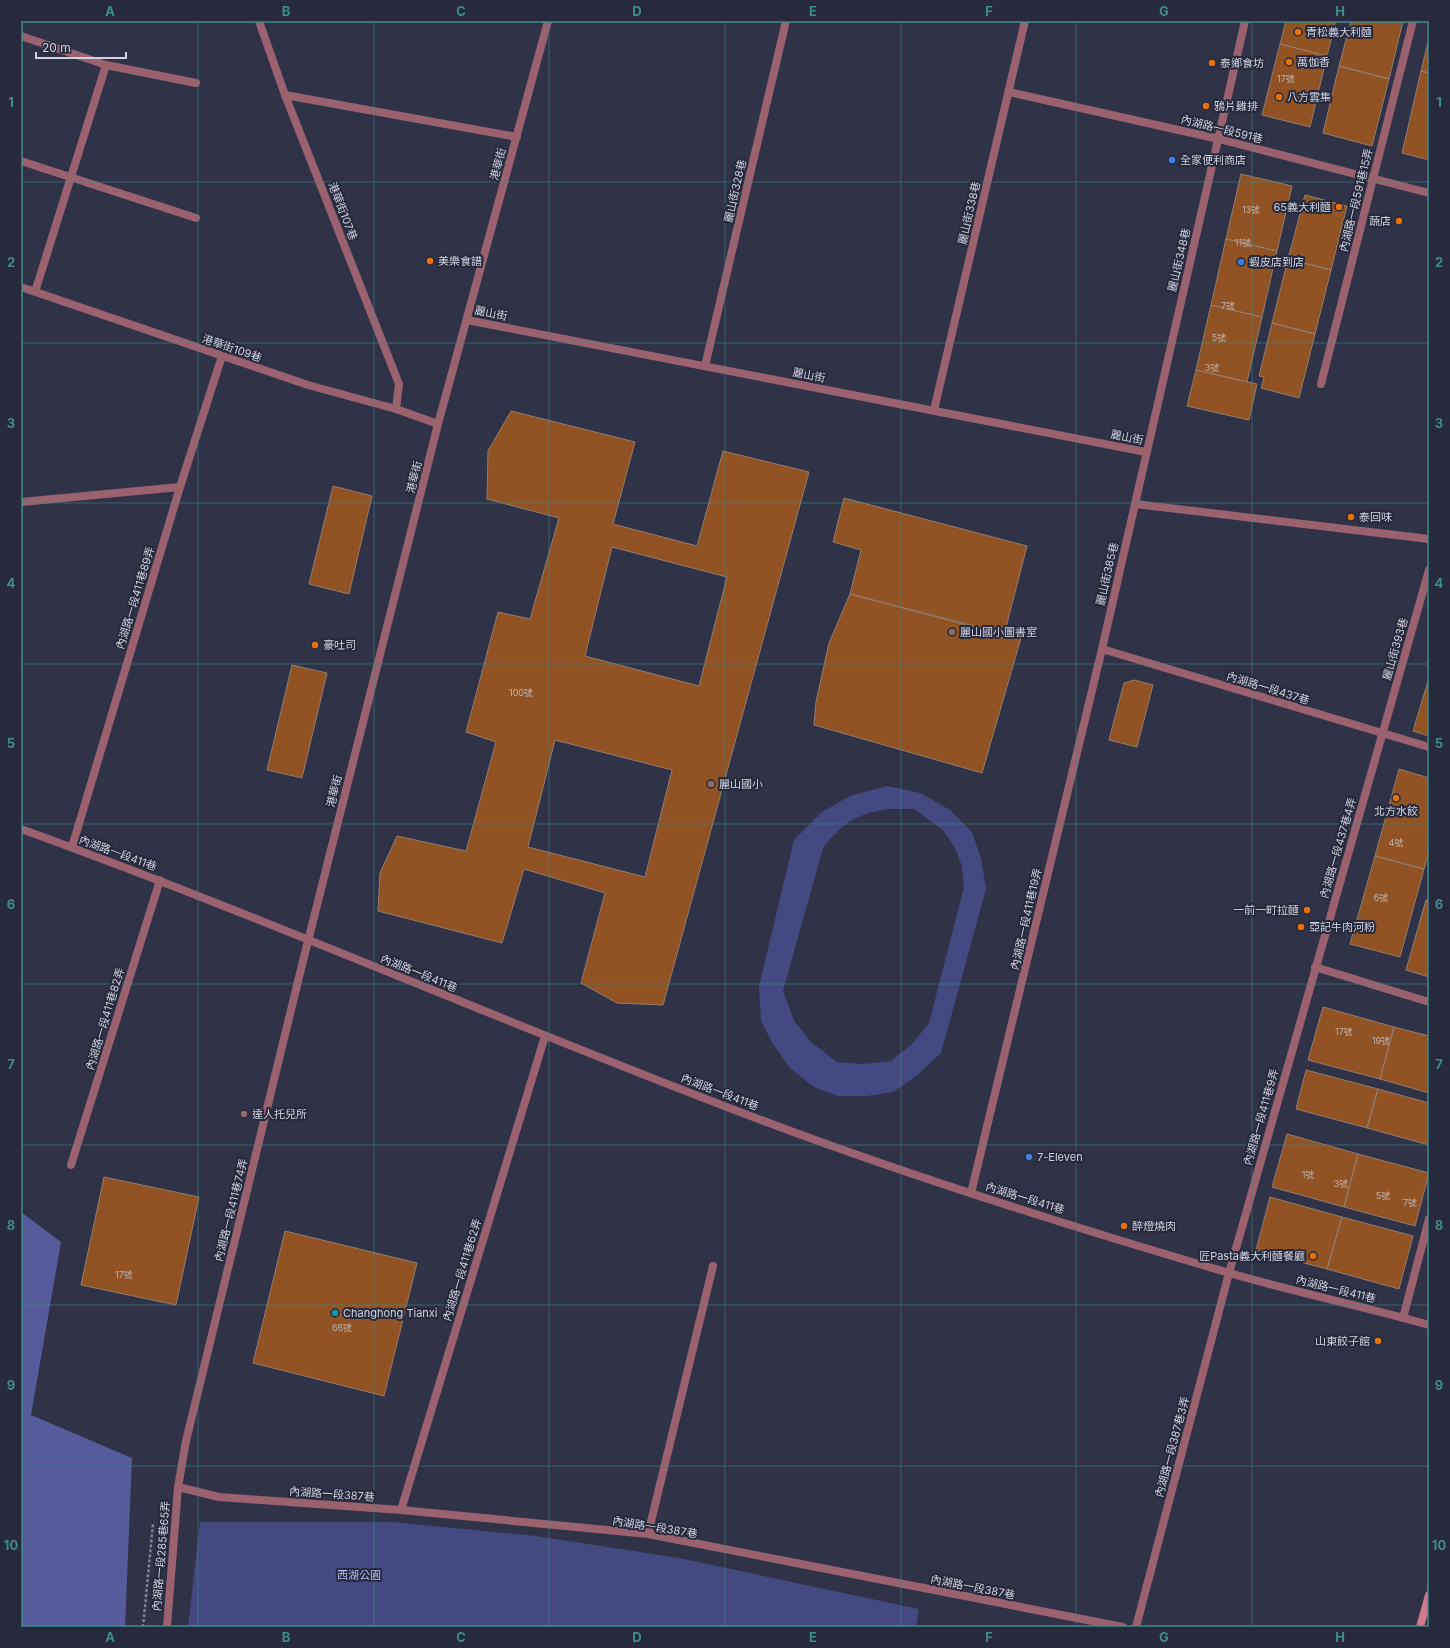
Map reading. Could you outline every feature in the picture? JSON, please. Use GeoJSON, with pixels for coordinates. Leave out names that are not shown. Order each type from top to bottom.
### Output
{"type":"FeatureCollection","features":[{"type":"Feature","properties":{"kind":"main road"},"geometry":{"type":"LineString","coordinates":[[1420,1627],[1429,1595]]}},
{"type":"Feature","properties":{"kind":"street","name":"港華街107巷"},"geometry":{"type":"LineString","coordinates":[[259,21],[285,94],[399,384],[396,409]]}},
{"type":"Feature","properties":{"kind":"street","name":"港華街"},"geometry":{"type":"LineString","coordinates":[[310,940],[438,424],[548,21]]}},
{"type":"Feature","properties":{"kind":"street","name":"麗山街328巷"},"geometry":{"type":"LineString","coordinates":[[705,366],[786,21]]}},
{"type":"Feature","properties":{"kind":"street","name":"麗山街338巷"},"geometry":{"type":"LineString","coordinates":[[934,410],[1025,21]]}},
{"type":"Feature","properties":{"kind":"street","name":"麗山街348巷"},"geometry":{"type":"LineString","coordinates":[[1134,504],[1245,21]]}},
{"type":"Feature","properties":{"kind":"street","name":"內湖路一段591巷15弄"},"geometry":{"type":"LineString","coordinates":[[1321,384],[1413,21]]}},
{"type":"Feature","properties":{"kind":"street"},"geometry":{"type":"LineString","coordinates":[[21,36],[106,65],[196,83]]}},
{"type":"Feature","properties":{"kind":"street"},"geometry":{"type":"LineString","coordinates":[[35,292],[72,179],[106,65]]}},
{"type":"Feature","properties":{"kind":"street","name":"內湖路一段591巷"},"geometry":{"type":"LineString","coordinates":[[1009,92],[1219,139],[1429,193]]}},
{"type":"Feature","properties":{"kind":"street"},"geometry":{"type":"LineString","coordinates":[[285,94],[517,137]]}},
{"type":"Feature","properties":{"kind":"street"},"geometry":{"type":"LineString","coordinates":[[21,162],[196,218]]}},
{"type":"Feature","properties":{"kind":"street","name":"港華街109巷"},"geometry":{"type":"LineString","coordinates":[[21,287],[308,385],[396,409],[438,424]]}},
{"type":"Feature","properties":{"kind":"street","name":"麗山街"},"geometry":{"type":"LineString","coordinates":[[467,320],[1146,452]]}},
{"type":"Feature","properties":{"kind":"street","name":"內湖路一段411巷89弄"},"geometry":{"type":"LineString","coordinates":[[72,847],[180,487],[222,356]]}},
{"type":"Feature","properties":{"kind":"street"},"geometry":{"type":"LineString","coordinates":[[21,502],[180,487]]}},
{"type":"Feature","properties":{"kind":"street"},"geometry":{"type":"LineString","coordinates":[[1134,504],[1429,539]]}},
{"type":"Feature","properties":{"kind":"street","name":"麗山街385巷"},"geometry":{"type":"LineString","coordinates":[[1102,649],[1134,504]]}},
{"type":"Feature","properties":{"kind":"street","name":"麗山街393巷"},"geometry":{"type":"LineString","coordinates":[[1382,734],[1429,570]]}},
{"type":"Feature","properties":{"kind":"street","name":"內湖路一段437巷"},"geometry":{"type":"LineString","coordinates":[[1102,649],[1429,747]]}},
{"type":"Feature","properties":{"kind":"street","name":"內湖路一段411巷19弄"},"geometry":{"type":"LineString","coordinates":[[971,1193],[1102,649]]}},
{"type":"Feature","properties":{"kind":"street","name":"內湖路一段437巷4弄"},"geometry":{"type":"LineString","coordinates":[[1315,967],[1382,734]]}},
{"type":"Feature","properties":{"kind":"street","name":"內湖路一段411巷"},"geometry":{"type":"LineString","coordinates":[[21,829],[160,880],[545,1036],[771,1124],[971,1193],[1229,1273],[1429,1325]]}},
{"type":"Feature","properties":{"kind":"street","name":"內湖路一段411巷82弄"},"geometry":{"type":"LineString","coordinates":[[71,1165],[160,880]]}},
{"type":"Feature","properties":{"kind":"street","name":"內湖路一段411巷74弄"},"geometry":{"type":"LineString","coordinates":[[178,1487],[186,1442],[310,940]]}},
{"type":"Feature","properties":{"kind":"street"},"geometry":{"type":"LineString","coordinates":[[1315,967],[1429,1002]]}},
{"type":"Feature","properties":{"kind":"street","name":"內湖路一段411巷9弄"},"geometry":{"type":"LineString","coordinates":[[1229,1273],[1315,967]]}},
{"type":"Feature","properties":{"kind":"street","name":"內湖路一段411巷62弄"},"geometry":{"type":"LineString","coordinates":[[401,1510],[545,1036]]}},
{"type":"Feature","properties":{"kind":"street"},"geometry":{"type":"LineString","coordinates":[[1402,1318],[1429,1219]]}},
{"type":"Feature","properties":{"kind":"street"},"geometry":{"type":"LineString","coordinates":[[648,1534],[713,1266]]}},
{"type":"Feature","properties":{"kind":"street","name":"內湖路一段387巷3弄"},"geometry":{"type":"LineString","coordinates":[[1136,1627],[1229,1273]]}},
{"type":"Feature","properties":{"kind":"street","name":"內湖路一段387巷"},"geometry":{"type":"LineString","coordinates":[[178,1487],[219,1497],[401,1510],[648,1534],[1123,1627]]}},
{"type":"Feature","properties":{"kind":"street","name":"內湖路一段285巷65弄"},"geometry":{"type":"LineString","coordinates":[[167,1627],[178,1487]]}},
{"type":"Feature","properties":{"kind":"green space"},"geometry":{"type":"Polygon","coordinates":[[[887,786],[920,793],[950,810],[972,832],[981,858],[986,889],[941,1053],[916,1076],[893,1092],[867,1096],[838,1096],[814,1087],[790,1068],[773,1044],[761,1021],[759,986],[794,840],[822,812],[850,796],[887,786]],[[889,809],[868,813],[844,826],[823,848],[783,991],[794,1021],[811,1042],[837,1062],[863,1064],[891,1061],[912,1044],[929,1023],[964,887],[962,866],[955,848],[943,830],[914,809],[889,809]]]}},
{"type":"Feature","properties":{"kind":"green space","name":"西湖公園"},"geometry":{"type":"Polygon","coordinates":[[[200,1522],[392,1522],[536,1536],[679,1558],[919,1609],[916,1627],[188,1627],[200,1522]]]}},
{"type":"Feature","properties":{"kind":"shaded area"},"geometry":{"type":"Polygon","coordinates":[[[21,1212],[61,1242],[31,1415],[132,1458],[125,1627],[21,1627],[21,1212]]]}},
{"type":"Feature","properties":{"kind":"building"},"geometry":{"type":"Polygon","coordinates":[[[1286,21],[1336,21],[1327,56],[1280,44],[1286,21]]]}},
{"type":"Feature","properties":{"kind":"building"},"geometry":{"type":"Polygon","coordinates":[[[1351,21],[1403,21],[1389,79],[1339,66],[1351,21]]]}},
{"type":"Feature","properties":{"kind":"building"},"geometry":{"type":"Polygon","coordinates":[[[1429,38],[1429,73],[1421,71],[1429,38]]]}},
{"type":"Feature","properties":{"kind":"building"},"geometry":{"type":"Polygon","coordinates":[[[1280,44],[1327,56],[1310,127],[1262,115],[1280,44]]]}},
{"type":"Feature","properties":{"kind":"building"},"geometry":{"type":"Polygon","coordinates":[[[1339,66],[1389,79],[1372,146],[1323,133],[1339,66]]]}},
{"type":"Feature","properties":{"kind":"building"},"geometry":{"type":"Polygon","coordinates":[[[1421,71],[1429,73],[1429,160],[1402,153],[1421,71]]]}},
{"type":"Feature","properties":{"kind":"building"},"geometry":{"type":"Polygon","coordinates":[[[1241,174],[1292,186],[1277,251],[1226,239],[1241,174]]]}},
{"type":"Feature","properties":{"kind":"building"},"geometry":{"type":"Polygon","coordinates":[[[1305,195],[1347,206],[1331,270],[1288,259],[1305,195]]]}},
{"type":"Feature","properties":{"kind":"building"},"geometry":{"type":"Polygon","coordinates":[[[1226,239],[1277,251],[1262,317],[1211,305],[1226,239]]]}},
{"type":"Feature","properties":{"kind":"building"},"geometry":{"type":"Polygon","coordinates":[[[1288,259],[1331,270],[1315,334],[1272,323],[1288,259]]]}},
{"type":"Feature","properties":{"kind":"building"},"geometry":{"type":"Polygon","coordinates":[[[1211,305],[1262,317],[1247,382],[1196,370],[1211,305]]]}},
{"type":"Feature","properties":{"kind":"building"},"geometry":{"type":"Polygon","coordinates":[[[1272,323],[1315,334],[1299,398],[1261,388],[1264,377],[1259,376],[1272,323]]]}},
{"type":"Feature","properties":{"kind":"building"},"geometry":{"type":"Polygon","coordinates":[[[1196,370],[1257,384],[1249,420],[1187,406],[1196,370]]]}},
{"type":"Feature","properties":{"kind":"building"},"geometry":{"type":"Polygon","coordinates":[[[511,411],[635,442],[613,524],[697,546],[723,451],[809,472],[663,1005],[617,1003],[581,983],[605,893],[524,869],[502,943],[378,911],[380,873],[397,836],[466,851],[496,742],[466,732],[498,612],[530,619],[559,518],[487,499],[488,451],[511,411]],[[612,547],[585,656],[699,686],[727,577],[612,547]],[[555,740],[528,847],[645,877],[672,770],[555,740]]]}},
{"type":"Feature","properties":{"kind":"building"},"geometry":{"type":"Polygon","coordinates":[[[333,486],[372,496],[349,594],[309,584],[333,486]]]}},
{"type":"Feature","properties":{"kind":"building"},"geometry":{"type":"Polygon","coordinates":[[[844,498],[1027,546],[1004,635],[850,594],[861,550],[833,542],[844,498]]]}},
{"type":"Feature","properties":{"kind":"building"},"geometry":{"type":"Polygon","coordinates":[[[850,594],[1021,638],[982,773],[814,725],[816,702],[829,643],[850,594]]]}},
{"type":"Feature","properties":{"kind":"building"},"geometry":{"type":"Polygon","coordinates":[[[292,665],[327,673],[302,778],[267,770],[292,665]]]}},
{"type":"Feature","properties":{"kind":"building"},"geometry":{"type":"Polygon","coordinates":[[[1429,678],[1429,736],[1413,731],[1429,678]]]}},
{"type":"Feature","properties":{"kind":"building"},"geometry":{"type":"Polygon","coordinates":[[[1134,680],[1153,685],[1137,747],[1109,740],[1124,683],[1134,680]]]}},
{"type":"Feature","properties":{"kind":"building"},"geometry":{"type":"Polygon","coordinates":[[[1399,769],[1429,778],[1429,852],[1424,869],[1375,856],[1399,769]]]}},
{"type":"Feature","properties":{"kind":"building"},"geometry":{"type":"Polygon","coordinates":[[[1375,856],[1424,869],[1400,957],[1350,944],[1375,856]]]}},
{"type":"Feature","properties":{"kind":"building"},"geometry":{"type":"Polygon","coordinates":[[[1426,900],[1429,901],[1429,977],[1406,970],[1426,900]]]}},
{"type":"Feature","properties":{"kind":"building"},"geometry":{"type":"Polygon","coordinates":[[[1323,1007],[1394,1027],[1380,1079],[1308,1060],[1323,1007]]]}},
{"type":"Feature","properties":{"kind":"building"},"geometry":{"type":"Polygon","coordinates":[[[1394,1027],[1429,1036],[1429,1093],[1380,1079],[1394,1027]]]}},
{"type":"Feature","properties":{"kind":"building"},"geometry":{"type":"Polygon","coordinates":[[[1306,1070],[1378,1089],[1367,1128],[1296,1109],[1306,1070]]]}},
{"type":"Feature","properties":{"kind":"building"},"geometry":{"type":"Polygon","coordinates":[[[1378,1089],[1429,1103],[1429,1145],[1367,1128],[1378,1089]]]}},
{"type":"Feature","properties":{"kind":"building"},"geometry":{"type":"Polygon","coordinates":[[[1287,1134],[1358,1154],[1344,1207],[1272,1187],[1287,1134]]]}},
{"type":"Feature","properties":{"kind":"building"},"geometry":{"type":"Polygon","coordinates":[[[1358,1154],[1429,1173],[1415,1226],[1344,1207],[1358,1154]]]}},
{"type":"Feature","properties":{"kind":"building"},"geometry":{"type":"Polygon","coordinates":[[[104,1177],[199,1197],[176,1305],[81,1285],[104,1177]]]}},
{"type":"Feature","properties":{"kind":"building"},"geometry":{"type":"Polygon","coordinates":[[[1270,1197],[1342,1217],[1327,1269],[1256,1250],[1270,1197]]]}},
{"type":"Feature","properties":{"kind":"building"},"geometry":{"type":"Polygon","coordinates":[[[1342,1217],[1413,1236],[1399,1289],[1327,1269],[1342,1217]]]}},
{"type":"Feature","properties":{"kind":"building","name":"Changhong Tianxi"},"geometry":{"type":"Polygon","coordinates":[[[285,1231],[417,1263],[384,1396],[253,1363],[285,1231]]]}},
{"type":"Feature","properties":{"kind":"place","name":"青松義大利麵"},"geometry":{"type":"Point","coordinates":[1298,32]}},
{"type":"Feature","properties":{"kind":"place","name":"萬伽香"},"geometry":{"type":"Point","coordinates":[1289,62]}},
{"type":"Feature","properties":{"kind":"place","name":"泰鄉食坊"},"geometry":{"type":"Point","coordinates":[1212,63]}},
{"type":"Feature","properties":{"kind":"place","name":"八方雲集"},"geometry":{"type":"Point","coordinates":[1279,97]}},
{"type":"Feature","properties":{"kind":"place","name":"鴉片雞排"},"geometry":{"type":"Point","coordinates":[1206,106]}},
{"type":"Feature","properties":{"kind":"place","name":"全家便利商店"},"geometry":{"type":"Point","coordinates":[1172,160]}},
{"type":"Feature","properties":{"kind":"place","name":"65義大利麵"},"geometry":{"type":"Point","coordinates":[1339,207]}},
{"type":"Feature","properties":{"kind":"place","name":"蔬店"},"geometry":{"type":"Point","coordinates":[1399,221]}},
{"type":"Feature","properties":{"kind":"place","name":"美樂食譜"},"geometry":{"type":"Point","coordinates":[430,261]}},
{"type":"Feature","properties":{"kind":"place","name":"蝦皮店到店"},"geometry":{"type":"Point","coordinates":[1241,262]}},
{"type":"Feature","properties":{"kind":"place","name":"泰回味"},"geometry":{"type":"Point","coordinates":[1351,517]}},
{"type":"Feature","properties":{"kind":"place","name":"麗山國小圖書室"},"geometry":{"type":"Point","coordinates":[952,632]}},
{"type":"Feature","properties":{"kind":"place","name":"豪吐司"},"geometry":{"type":"Point","coordinates":[315,645]}},
{"type":"Feature","properties":{"kind":"place","name":"麗山國小"},"geometry":{"type":"Point","coordinates":[711,784]}},
{"type":"Feature","properties":{"kind":"place","name":"北方水餃"},"geometry":{"type":"Point","coordinates":[1396,798]}},
{"type":"Feature","properties":{"kind":"place","name":"一前一町拉麵"},"geometry":{"type":"Point","coordinates":[1307,910]}},
{"type":"Feature","properties":{"kind":"place","name":"亞記牛肉河粉"},"geometry":{"type":"Point","coordinates":[1301,927]}},
{"type":"Feature","properties":{"kind":"place","name":"達人托兒所"},"geometry":{"type":"Point","coordinates":[244,1114]}},
{"type":"Feature","properties":{"kind":"place","name":"7-Eleven"},"geometry":{"type":"Point","coordinates":[1029,1157]}},
{"type":"Feature","properties":{"kind":"place","name":"醉燈燒肉"},"geometry":{"type":"Point","coordinates":[1124,1226]}},
{"type":"Feature","properties":{"kind":"place","name":"匠Pasta義大利麵餐廳"},"geometry":{"type":"Point","coordinates":[1313,1256]}},
{"type":"Feature","properties":{"kind":"place","name":"Changhong Tianxi"},"geometry":{"type":"Point","coordinates":[335,1313]}},
{"type":"Feature","properties":{"kind":"place","name":"山東餃子館"},"geometry":{"type":"Point","coordinates":[1378,1341]}}]}
